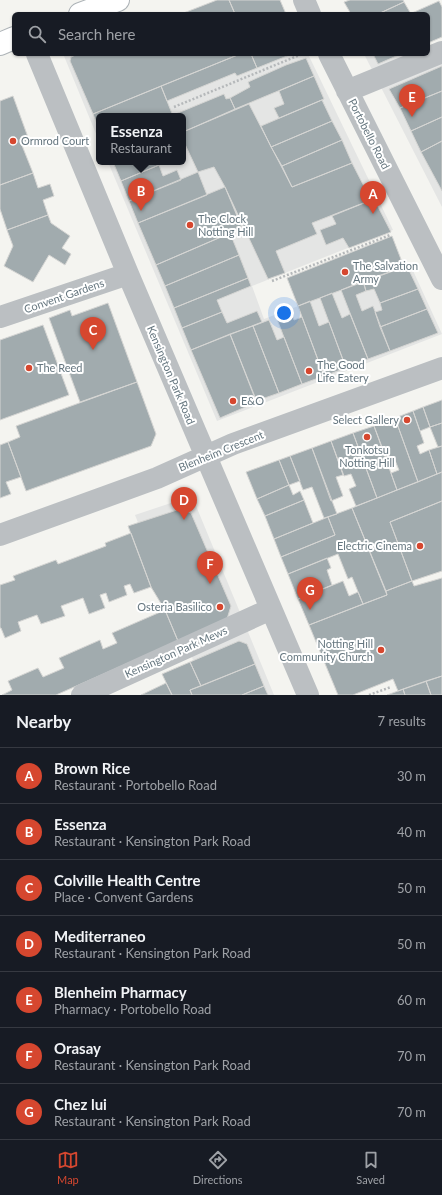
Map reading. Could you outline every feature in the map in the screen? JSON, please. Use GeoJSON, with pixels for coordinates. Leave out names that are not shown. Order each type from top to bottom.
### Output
{"type":"FeatureCollection","features":[{"type":"Feature","properties":{"kind":"main road"},"geometry":{"type":"LineString","coordinates":[[85,12],[118,0]]}},
{"type":"Feature","properties":{"kind":"main road"},"geometry":{"type":"LineString","coordinates":[[0,44],[12,39]]}},
{"type":"Feature","properties":{"kind":"street"},"geometry":{"type":"LineString","coordinates":[[304,0],[309,12]]}},
{"type":"Feature","properties":{"kind":"street"},"geometry":{"type":"LineString","coordinates":[[347,90],[442,52]]}},
{"type":"Feature","properties":{"kind":"street","name":"Kensington Park Road"},"geometry":{"type":"LineString","coordinates":[[38,56],[128,274],[308,695]]}},
{"type":"Feature","properties":{"kind":"street","name":"Portobello Road"},"geometry":{"type":"LineString","coordinates":[[330,56],[442,279]]}},
{"type":"Feature","properties":{"kind":"street","name":"Convent Gardens"},"geometry":{"type":"LineString","coordinates":[[0,317],[128,274]]}},
{"type":"Feature","properties":{"kind":"street","name":"Blenheim Crescent"},"geometry":{"type":"LineString","coordinates":[[0,535],[158,478],[233,444],[442,368]]}},
{"type":"Feature","properties":{"kind":"street","name":"Kensington Park Mews"},"geometry":{"type":"LineString","coordinates":[[82,695],[271,609]]}},
{"type":"Feature","properties":{"kind":"path"},"geometry":{"type":"LineString","coordinates":[[174,107],[297,56]]}},
{"type":"Feature","properties":{"kind":"path"},"geometry":{"type":"LineString","coordinates":[[272,281],[415,225]]}},
{"type":"Feature","properties":{"kind":"path"},"geometry":{"type":"LineString","coordinates":[[370,695],[391,687]]}},
{"type":"Feature","properties":{"kind":"shaded area"},"geometry":{"type":"Polygon","coordinates":[[[430,55],[442,61],[442,207],[365,56],[430,55]]]}},
{"type":"Feature","properties":{"kind":"shaded area"},"geometry":{"type":"Polygon","coordinates":[[[64,56],[309,56],[393,230],[252,286],[264,319],[410,264],[442,334],[217,421],[109,165],[186,165],[186,113],[96,113],[96,134],[64,56]]]}},
{"type":"Feature","properties":{"kind":"shaded area"},"geometry":{"type":"Polygon","coordinates":[[[192,496],[274,695],[207,695],[135,515],[192,496]]]}},
{"type":"Feature","properties":{"kind":"building"},"geometry":{"type":"Polygon","coordinates":[[[217,0],[229,0],[234,12],[186,12],[217,0]]]}},
{"type":"Feature","properties":{"kind":"building"},"geometry":{"type":"Polygon","coordinates":[[[229,0],[280,0],[285,12],[234,12],[229,0]]]}},
{"type":"Feature","properties":{"kind":"building"},"geometry":{"type":"Polygon","coordinates":[[[350,0],[403,0],[404,2],[382,12],[350,12],[344,2],[350,0]]]}},
{"type":"Feature","properties":{"kind":"building"},"geometry":{"type":"Polygon","coordinates":[[[439,1],[442,7],[442,37],[430,42],[430,12],[414,12],[439,1]]]}},
{"type":"Feature","properties":{"kind":"building"},"geometry":{"type":"Polygon","coordinates":[[[404,2],[410,12],[382,12],[404,2]]]}},
{"type":"Feature","properties":{"kind":"building"},"geometry":{"type":"Polygon","coordinates":[[[235,56],[93,114],[70,61],[71,57],[235,56]]]}},
{"type":"Feature","properties":{"kind":"building"},"geometry":{"type":"Polygon","coordinates":[[[235,56],[252,56],[257,68],[237,76],[235,73],[167,101],[161,86],[235,56]]]}},
{"type":"Feature","properties":{"kind":"building"},"geometry":{"type":"Polygon","coordinates":[[[252,56],[287,56],[257,68],[252,56]]]}},
{"type":"Feature","properties":{"kind":"building"},"geometry":{"type":"Polygon","coordinates":[[[374,56],[396,56],[378,64],[374,56]]]}},
{"type":"Feature","properties":{"kind":"building"},"geometry":{"type":"Polygon","coordinates":[[[306,58],[314,76],[235,109],[230,98],[250,87],[248,82],[306,58]]]}},
{"type":"Feature","properties":{"kind":"building"},"geometry":{"type":"Polygon","coordinates":[[[442,66],[442,91],[400,108],[389,89],[442,66]]]}},
{"type":"Feature","properties":{"kind":"building"},"geometry":{"type":"Polygon","coordinates":[[[314,76],[324,99],[279,118],[274,108],[284,104],[279,91],[314,76]]]}},
{"type":"Feature","properties":{"kind":"building"},"geometry":{"type":"Polygon","coordinates":[[[161,86],[172,113],[96,113],[96,122],[93,114],[161,86]]]}},
{"type":"Feature","properties":{"kind":"building"},"geometry":{"type":"Polygon","coordinates":[[[442,91],[442,117],[411,131],[400,108],[442,91]]]}},
{"type":"Feature","properties":{"kind":"building"},"geometry":{"type":"Polygon","coordinates":[[[224,94],[226,99],[230,98],[235,109],[186,131],[186,113],[178,113],[224,94]]]}},
{"type":"Feature","properties":{"kind":"building","name":"Ormrod Court"},"geometry":{"type":"Polygon","coordinates":[[[13,96],[29,140],[21,143],[33,173],[0,185],[0,101],[13,96]]]}},
{"type":"Feature","properties":{"kind":"building"},"geometry":{"type":"Polygon","coordinates":[[[322,100],[332,121],[271,147],[261,126],[322,100]]]}},
{"type":"Feature","properties":{"kind":"building"},"geometry":{"type":"Polygon","coordinates":[[[249,104],[292,187],[352,163],[371,200],[312,223],[317,234],[276,251],[285,273],[268,279],[225,187],[214,167],[198,172],[186,146],[186,131],[249,104]]]}},
{"type":"Feature","properties":{"kind":"building"},"geometry":{"type":"Polygon","coordinates":[[[442,117],[442,141],[421,152],[411,131],[442,117]]]}},
{"type":"Feature","properties":{"kind":"building"},"geometry":{"type":"Polygon","coordinates":[[[332,121],[342,140],[282,166],[271,147],[332,121]]]}},
{"type":"Feature","properties":{"kind":"building"},"geometry":{"type":"Polygon","coordinates":[[[342,140],[352,163],[292,187],[282,166],[342,140]]]}},
{"type":"Feature","properties":{"kind":"building"},"geometry":{"type":"Polygon","coordinates":[[[442,141],[442,191],[421,152],[442,141]]]}},
{"type":"Feature","properties":{"kind":"building"},"geometry":{"type":"Polygon","coordinates":[[[114,165],[159,165],[121,181],[114,165]]]}},
{"type":"Feature","properties":{"kind":"building"},"geometry":{"type":"Polygon","coordinates":[[[159,165],[163,176],[177,170],[181,180],[129,201],[121,181],[159,165]]]}},
{"type":"Feature","properties":{"kind":"building"},"geometry":{"type":"Polygon","coordinates":[[[198,172],[207,195],[138,223],[129,201],[198,172]]]}},
{"type":"Feature","properties":{"kind":"building"},"geometry":{"type":"Polygon","coordinates":[[[33,173],[38,188],[50,184],[54,196],[43,200],[48,215],[7,230],[0,209],[0,185],[33,173]]]}},
{"type":"Feature","properties":{"kind":"building","name":"The Clock Notting Hill"},"geometry":{"type":"Polygon","coordinates":[[[225,187],[242,228],[156,265],[138,223],[225,187]]]}},
{"type":"Feature","properties":{"kind":"building"},"geometry":{"type":"Polygon","coordinates":[[[374,199],[391,232],[349,248],[343,238],[326,245],[320,230],[336,224],[332,216],[374,199]]]}},
{"type":"Feature","properties":{"kind":"building"},"geometry":{"type":"Polygon","coordinates":[[[48,215],[51,223],[70,236],[62,248],[71,254],[65,265],[49,255],[33,282],[4,266],[13,246],[7,230],[48,215]]]}},
{"type":"Feature","properties":{"kind":"building"},"geometry":{"type":"Polygon","coordinates":[[[230,233],[239,255],[165,286],[156,265],[230,233]]]}},
{"type":"Feature","properties":{"kind":"building","name":"The Salvation Army"},"geometry":{"type":"Polygon","coordinates":[[[392,236],[404,267],[298,306],[287,278],[392,236]]]}},
{"type":"Feature","properties":{"kind":"building"},"geometry":{"type":"Polygon","coordinates":[[[239,255],[248,278],[174,308],[165,286],[239,255]]]}},
{"type":"Feature","properties":{"kind":"building"},"geometry":{"type":"Polygon","coordinates":[[[407,266],[418,289],[380,303],[374,289],[366,291],[363,281],[407,266]]]}},
{"type":"Feature","properties":{"kind":"building"},"geometry":{"type":"Polygon","coordinates":[[[248,278],[251,286],[217,300],[222,312],[182,328],[174,308],[248,278]]]}},
{"type":"Feature","properties":{"kind":"building"},"geometry":{"type":"Polygon","coordinates":[[[363,281],[366,291],[356,295],[362,311],[373,306],[390,351],[368,359],[341,290],[363,281]]]}},
{"type":"Feature","properties":{"kind":"building"},"geometry":{"type":"Polygon","coordinates":[[[418,289],[427,309],[380,327],[375,312],[382,310],[380,303],[418,289]]]}},
{"type":"Feature","properties":{"kind":"building"},"geometry":{"type":"Polygon","coordinates":[[[332,293],[342,318],[350,314],[368,359],[346,368],[320,298],[332,293]]]}},
{"type":"Feature","properties":{"kind":"building"},"geometry":{"type":"Polygon","coordinates":[[[310,301],[319,326],[329,322],[346,368],[324,376],[298,306],[310,301]]]}},
{"type":"Feature","properties":{"kind":"building"},"geometry":{"type":"Polygon","coordinates":[[[108,303],[137,382],[80,402],[49,318],[70,310],[72,316],[108,303]]]}},
{"type":"Feature","properties":{"kind":"building"},"geometry":{"type":"Polygon","coordinates":[[[290,309],[294,320],[302,317],[324,376],[302,384],[275,314],[290,309]]]}},
{"type":"Feature","properties":{"kind":"building"},"geometry":{"type":"Polygon","coordinates":[[[427,309],[438,333],[390,351],[380,327],[427,309]]]}},
{"type":"Feature","properties":{"kind":"building"},"geometry":{"type":"Polygon","coordinates":[[[257,311],[262,322],[191,350],[182,328],[222,312],[227,323],[257,311]]]}},
{"type":"Feature","properties":{"kind":"building"},"geometry":{"type":"Polygon","coordinates":[[[269,320],[277,340],[284,337],[302,384],[279,393],[253,326],[269,320]]]}},
{"type":"Feature","properties":{"kind":"building","name":"The Reed"},"geometry":{"type":"Polygon","coordinates":[[[43,325],[69,395],[0,420],[0,340],[43,325]]]}},
{"type":"Feature","properties":{"kind":"building"},"geometry":{"type":"Polygon","coordinates":[[[253,326],[279,393],[256,401],[230,334],[253,326]]]}},
{"type":"Feature","properties":{"kind":"building"},"geometry":{"type":"Polygon","coordinates":[[[230,334],[257,402],[220,418],[191,350],[230,334]]]}},
{"type":"Feature","properties":{"kind":"building"},"geometry":{"type":"Polygon","coordinates":[[[137,382],[156,434],[151,446],[26,491],[8,442],[20,437],[16,426],[137,382]]]}},
{"type":"Feature","properties":{"kind":"building"},"geometry":{"type":"Polygon","coordinates":[[[442,400],[442,423],[430,427],[423,407],[442,400]]]}},
{"type":"Feature","properties":{"kind":"building"},"geometry":{"type":"Polygon","coordinates":[[[423,407],[430,427],[420,431],[413,411],[423,407]]]}},
{"type":"Feature","properties":{"kind":"building"},"geometry":{"type":"Polygon","coordinates":[[[413,411],[424,443],[417,446],[420,454],[429,450],[437,474],[418,482],[395,418],[413,411]]]}},
{"type":"Feature","properties":{"kind":"building"},"geometry":{"type":"Polygon","coordinates":[[[395,418],[418,482],[397,490],[391,473],[399,470],[394,458],[387,460],[374,426],[395,418]]]}},
{"type":"Feature","properties":{"kind":"building"},"geometry":{"type":"Polygon","coordinates":[[[442,423],[442,446],[438,447],[430,427],[442,423]]]}},
{"type":"Feature","properties":{"kind":"building"},"geometry":{"type":"Polygon","coordinates":[[[374,426],[397,490],[377,498],[353,433],[374,426]]]}},
{"type":"Feature","properties":{"kind":"building"},"geometry":{"type":"Polygon","coordinates":[[[353,433],[377,498],[356,506],[349,489],[356,486],[351,474],[344,476],[331,441],[353,433]]]}},
{"type":"Feature","properties":{"kind":"building"},"geometry":{"type":"Polygon","coordinates":[[[331,441],[343,475],[336,477],[343,496],[331,501],[312,448],[331,441]]]}},
{"type":"Feature","properties":{"kind":"building"},"geometry":{"type":"Polygon","coordinates":[[[8,442],[21,477],[6,482],[11,494],[0,498],[0,445],[8,442]]]}},
{"type":"Feature","properties":{"kind":"building"},"geometry":{"type":"Polygon","coordinates":[[[442,446],[442,472],[437,474],[429,450],[442,446]]]}},
{"type":"Feature","properties":{"kind":"building"},"geometry":{"type":"Polygon","coordinates":[[[312,448],[337,514],[324,518],[312,487],[303,490],[290,456],[312,448]]]}},
{"type":"Feature","properties":{"kind":"building"},"geometry":{"type":"Polygon","coordinates":[[[290,456],[300,481],[289,485],[279,460],[290,456]]]}},
{"type":"Feature","properties":{"kind":"building"},"geometry":{"type":"Polygon","coordinates":[[[279,460],[289,485],[257,499],[246,472],[279,460]]]}},
{"type":"Feature","properties":{"kind":"building"},"geometry":{"type":"Polygon","coordinates":[[[442,472],[442,501],[390,522],[412,581],[386,591],[352,508],[442,472]]]}},
{"type":"Feature","properties":{"kind":"building"},"geometry":{"type":"Polygon","coordinates":[[[289,485],[293,495],[300,491],[304,500],[265,516],[257,499],[289,485]]]}},
{"type":"Feature","properties":{"kind":"building"},"geometry":{"type":"Polygon","coordinates":[[[304,500],[313,523],[274,539],[265,516],[304,500]]]}},
{"type":"Feature","properties":{"kind":"building","name":"Electric Cinema"},"geometry":{"type":"Polygon","coordinates":[[[442,501],[442,571],[412,581],[390,522],[442,501]]]}},
{"type":"Feature","properties":{"kind":"building"},"geometry":{"type":"Polygon","coordinates":[[[352,508],[387,595],[363,604],[352,577],[348,579],[338,554],[288,574],[281,557],[335,535],[328,517],[352,508]]]}},
{"type":"Feature","properties":{"kind":"building"},"geometry":{"type":"Polygon","coordinates":[[[180,509],[191,513],[231,606],[227,619],[178,641],[165,610],[151,587],[128,526],[180,509]]]}},
{"type":"Feature","properties":{"kind":"building"},"geometry":{"type":"Polygon","coordinates":[[[328,517],[335,535],[281,557],[274,539],[328,517]]]}},
{"type":"Feature","properties":{"kind":"building"},"geometry":{"type":"Polygon","coordinates":[[[131,533],[151,587],[134,593],[130,584],[124,586],[127,595],[109,602],[106,593],[100,595],[105,608],[89,614],[83,598],[61,606],[65,616],[41,624],[37,615],[18,622],[21,631],[5,638],[0,628],[0,585],[15,580],[13,576],[56,560],[58,564],[106,546],[105,543],[131,533]]]}},
{"type":"Feature","properties":{"kind":"building"},"geometry":{"type":"Polygon","coordinates":[[[327,558],[331,568],[327,570],[332,585],[298,599],[288,574],[327,558]]]}},
{"type":"Feature","properties":{"kind":"building","name":"Notting Hill Community Church"},"geometry":{"type":"Polygon","coordinates":[[[442,578],[442,676],[398,691],[393,679],[353,695],[338,695],[309,625],[387,595],[386,591],[412,581],[414,586],[442,578]]]}},
{"type":"Feature","properties":{"kind":"building"},"geometry":{"type":"Polygon","coordinates":[[[343,581],[349,596],[358,592],[363,604],[309,625],[298,599],[343,581]]]}},
{"type":"Feature","properties":{"kind":"building"},"geometry":{"type":"Polygon","coordinates":[[[165,610],[178,641],[56,695],[2,695],[12,690],[8,681],[38,668],[43,677],[64,668],[59,658],[100,640],[103,649],[117,643],[112,633],[165,610]]]}},
{"type":"Feature","properties":{"kind":"building"},"geometry":{"type":"Polygon","coordinates":[[[239,641],[247,644],[255,664],[201,686],[190,662],[239,641]]]}},
{"type":"Feature","properties":{"kind":"building"},"geometry":{"type":"Polygon","coordinates":[[[190,662],[201,686],[190,690],[192,695],[172,695],[162,674],[190,662]]]}},
{"type":"Feature","properties":{"kind":"building"},"geometry":{"type":"Polygon","coordinates":[[[255,664],[264,686],[242,695],[192,695],[190,690],[255,664]]]}},
{"type":"Feature","properties":{"kind":"building"},"geometry":{"type":"Polygon","coordinates":[[[442,676],[442,695],[431,695],[426,681],[442,676]]]}},
{"type":"Feature","properties":{"kind":"building"},"geometry":{"type":"Polygon","coordinates":[[[426,681],[431,695],[405,695],[403,689],[426,681]]]}},
{"type":"Feature","properties":{"kind":"building"},"geometry":{"type":"Polygon","coordinates":[[[166,683],[172,695],[141,695],[166,683]]]}},
{"type":"Feature","properties":{"kind":"building"},"geometry":{"type":"Polygon","coordinates":[[[264,686],[268,695],[242,695],[264,686]]]}},
{"type":"Feature","properties":{"kind":"building"},"geometry":{"type":"Polygon","coordinates":[[[403,689],[405,695],[387,695],[398,691],[403,689]]]}},
{"type":"Feature","properties":{"kind":"place","name":"Blenheim Pharmacy"},"geometry":{"type":"Point","coordinates":[412,117]}},
{"type":"Feature","properties":{"kind":"place","name":"Ormrod Court"},"geometry":{"type":"Point","coordinates":[13,141]}},
{"type":"Feature","properties":{"kind":"place","name":"Essenza"},"geometry":{"type":"Point","coordinates":[141,211]}},
{"type":"Feature","properties":{"kind":"place","name":"Brown Rice"},"geometry":{"type":"Point","coordinates":[373,214]}},
{"type":"Feature","properties":{"kind":"place","name":"The Clock Notting Hill"},"geometry":{"type":"Point","coordinates":[190,225]}},
{"type":"Feature","properties":{"kind":"place","name":"The Salvation Army"},"geometry":{"type":"Point","coordinates":[345,272]}},
{"type":"Feature","properties":{"kind":"place","name":"Colville Health Centre"},"geometry":{"type":"Point","coordinates":[93,350]}},
{"type":"Feature","properties":{"kind":"place","name":"The Reed"},"geometry":{"type":"Point","coordinates":[29,368]}},
{"type":"Feature","properties":{"kind":"place","name":"The Good Life Eatery"},"geometry":{"type":"Point","coordinates":[309,371]}},
{"type":"Feature","properties":{"kind":"place","name":"E&O"},"geometry":{"type":"Point","coordinates":[233,401]}},
{"type":"Feature","properties":{"kind":"place","name":"Select Gallery"},"geometry":{"type":"Point","coordinates":[407,420]}},
{"type":"Feature","properties":{"kind":"place","name":"Tonkotsu Notting Hill"},"geometry":{"type":"Point","coordinates":[367,437]}},
{"type":"Feature","properties":{"kind":"place","name":"Mediterraneo"},"geometry":{"type":"Point","coordinates":[184,520]}},
{"type":"Feature","properties":{"kind":"place","name":"Electric Cinema"},"geometry":{"type":"Point","coordinates":[420,546]}},
{"type":"Feature","properties":{"kind":"place","name":"Orasay"},"geometry":{"type":"Point","coordinates":[210,584]}},
{"type":"Feature","properties":{"kind":"place","name":"Osteria Basilico"},"geometry":{"type":"Point","coordinates":[220,607]}},
{"type":"Feature","properties":{"kind":"place","name":"Chez lui"},"geometry":{"type":"Point","coordinates":[310,610]}},
{"type":"Feature","properties":{"kind":"place","name":"Notting Hill Community Church"},"geometry":{"type":"Point","coordinates":[381,650]}}]}
